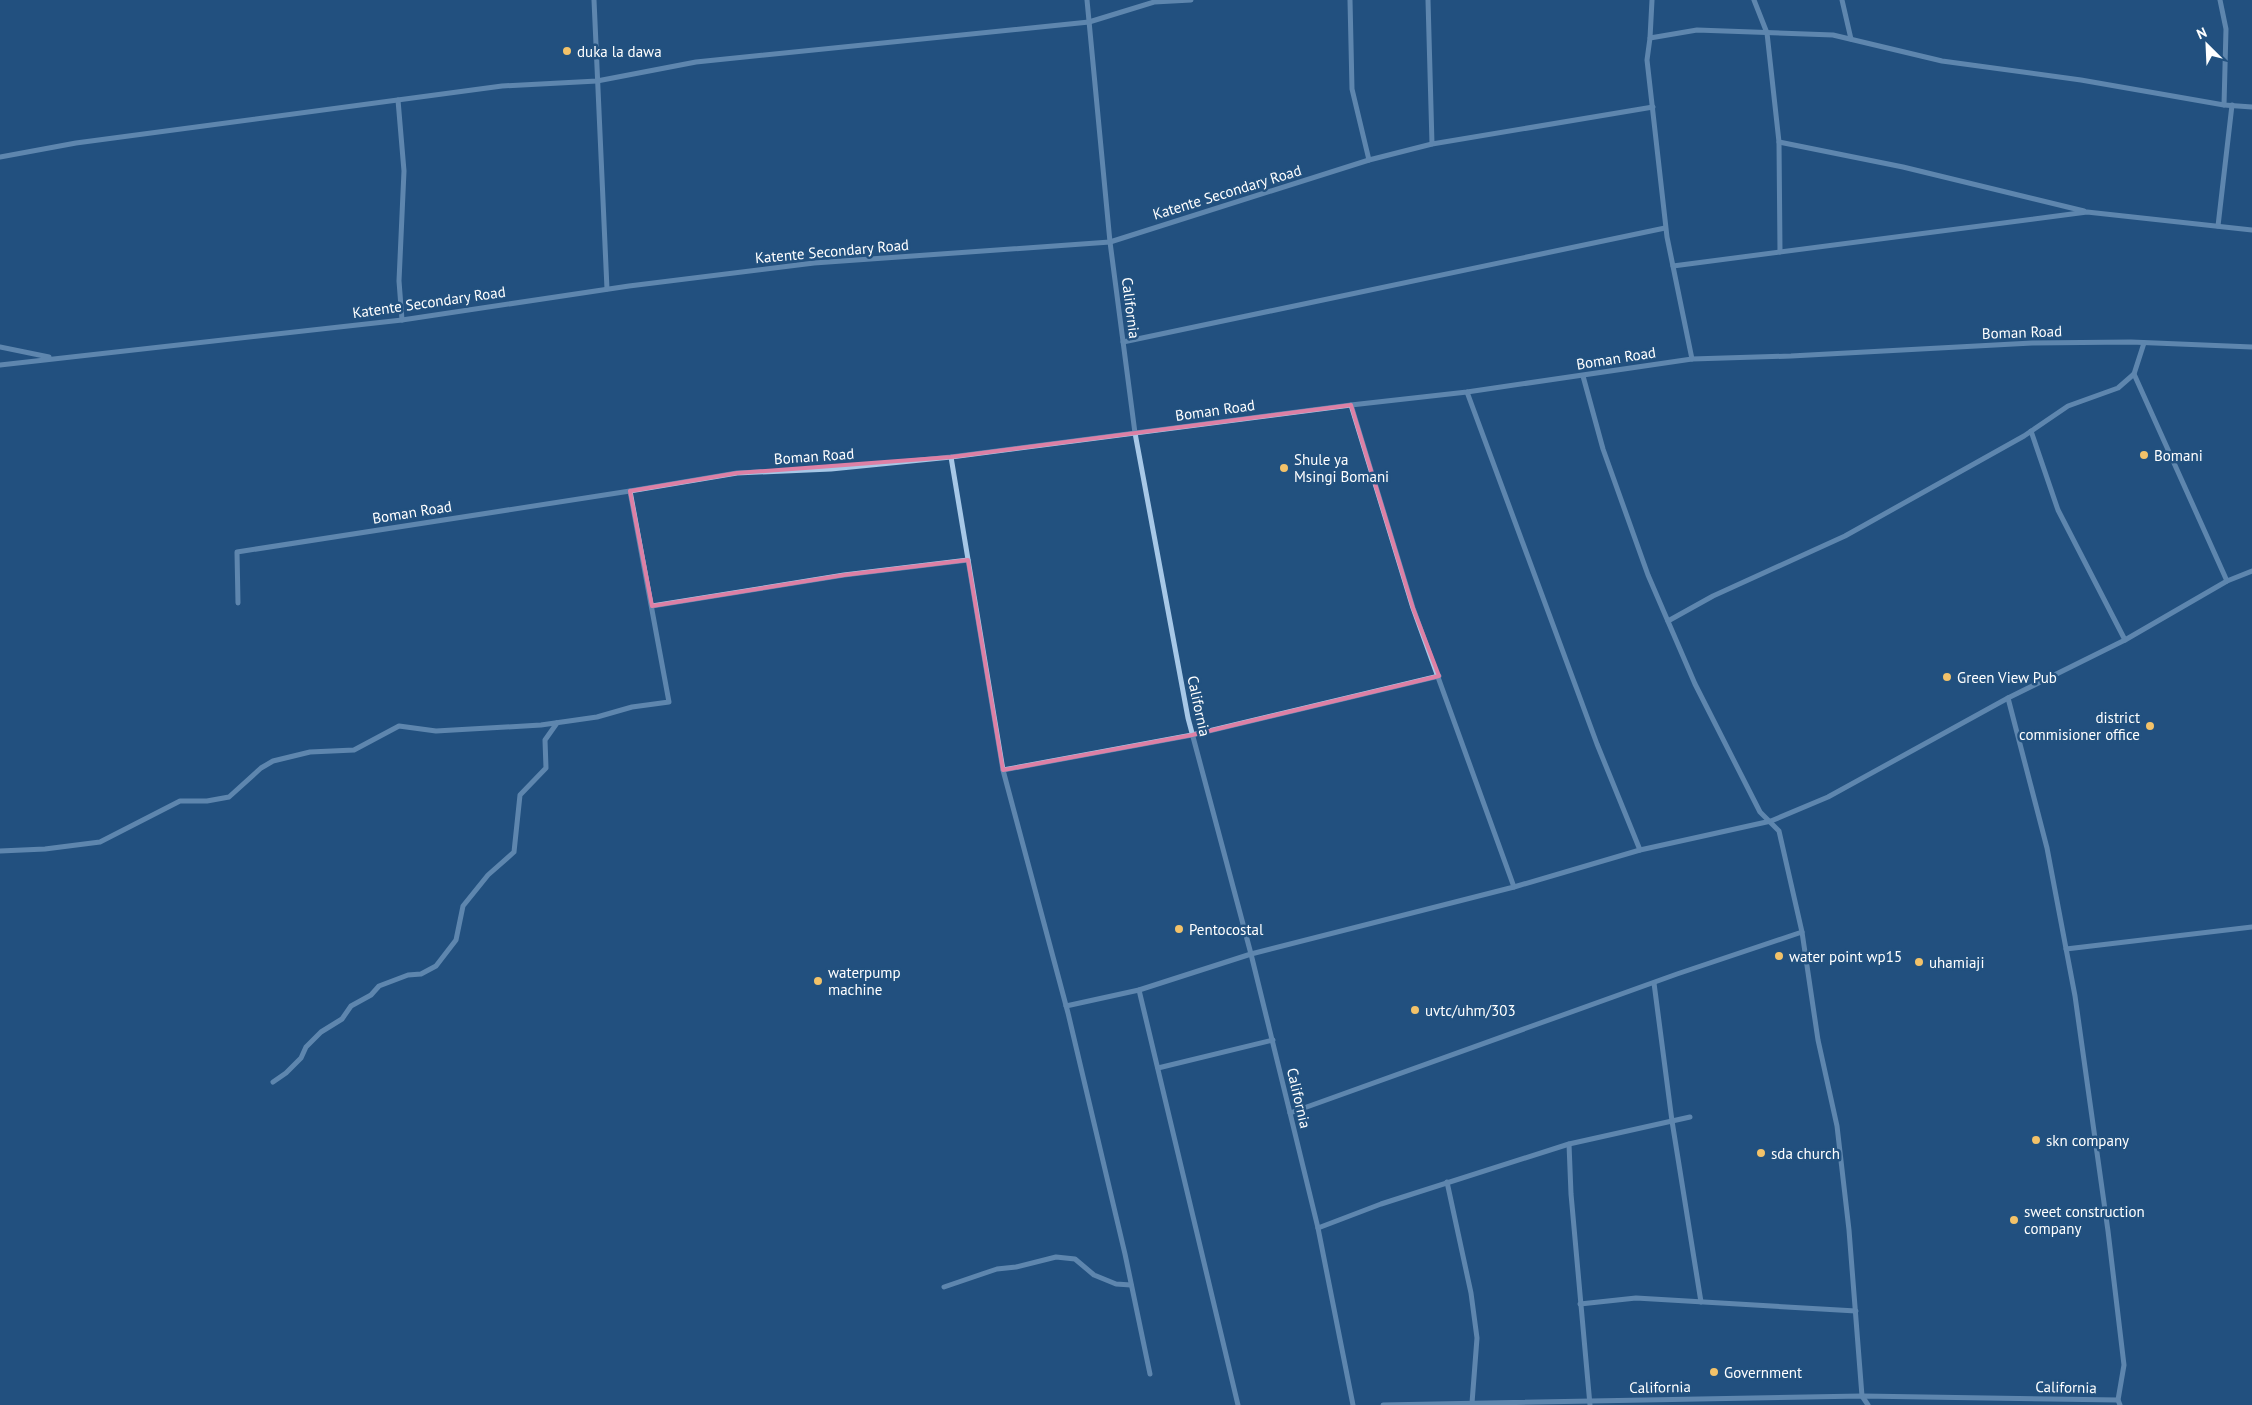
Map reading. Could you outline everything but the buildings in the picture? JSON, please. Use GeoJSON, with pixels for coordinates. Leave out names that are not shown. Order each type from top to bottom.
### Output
{"type":"FeatureCollection","features":[{"type":"Feature","properties":{"kind":"street"},"geometry":{"type":"LineString","coordinates":[[594,0],[608,289]]}},
{"type":"Feature","properties":{"kind":"street","name":"California"},"geometry":{"type":"LineString","coordinates":[[1087,0],[1110,242],[1135,433],[1192,735],[1273,1040],[1318,1228],[1353,1405]]}},
{"type":"Feature","properties":{"kind":"street"},"geometry":{"type":"LineString","coordinates":[[0,157],[76,143],[502,86],[597,81],[696,62],[1089,22],[1154,2],[1191,0]]}},
{"type":"Feature","properties":{"kind":"street"},"geometry":{"type":"LineString","coordinates":[[1350,0],[1352,89],[1369,160]]}},
{"type":"Feature","properties":{"kind":"street"},"geometry":{"type":"LineString","coordinates":[[1428,0],[1432,144]]}},
{"type":"Feature","properties":{"kind":"street"},"geometry":{"type":"LineString","coordinates":[[1652,0],[1647,60],[1666,228],[1692,359]]}},
{"type":"Feature","properties":{"kind":"street"},"geometry":{"type":"LineString","coordinates":[[1754,0],[1767,33],[1779,142],[1780,252]]}},
{"type":"Feature","properties":{"kind":"street"},"geometry":{"type":"LineString","coordinates":[[1842,0],[1851,39]]}},
{"type":"Feature","properties":{"kind":"street"},"geometry":{"type":"LineString","coordinates":[[2220,0],[2226,29],[2224,105]]}},
{"type":"Feature","properties":{"kind":"street"},"geometry":{"type":"LineString","coordinates":[[1650,38],[1697,30],[1832,35],[1942,60],[2081,80],[2224,105],[2252,107]]}},
{"type":"Feature","properties":{"kind":"street"},"geometry":{"type":"LineString","coordinates":[[398,100],[404,171],[399,281],[402,320]]}},
{"type":"Feature","properties":{"kind":"street"},"geometry":{"type":"LineString","coordinates":[[2218,226],[2232,105]]}},
{"type":"Feature","properties":{"kind":"street","name":"Katente Secondary Road"},"geometry":{"type":"LineString","coordinates":[[0,365],[402,320],[608,289],[814,263],[1110,242],[1369,160],[1432,144],[1653,107]]}},
{"type":"Feature","properties":{"kind":"street"},"geometry":{"type":"LineString","coordinates":[[1779,142],[1903,167],[2087,212],[2252,230]]}},
{"type":"Feature","properties":{"kind":"street"},"geometry":{"type":"LineString","coordinates":[[1673,266],[2087,212]]}},
{"type":"Feature","properties":{"kind":"street"},"geometry":{"type":"LineString","coordinates":[[1123,342],[1666,228]]}},
{"type":"Feature","properties":{"kind":"street"},"geometry":{"type":"LineString","coordinates":[[1668,621],[1713,596],[1845,536],[2031,431],[2068,406],[2118,388],[2134,374],[2144,343]]}},
{"type":"Feature","properties":{"kind":"street","name":"Boman Road"},"geometry":{"type":"LineString","coordinates":[[238,603],[237,552],[630,492],[737,473],[831,468],[950,457],[1351,405],[1467,392],[1692,359],[2032,344],[2144,343],[2252,347]]}},
{"type":"Feature","properties":{"kind":"street"},"geometry":{"type":"LineString","coordinates":[[0,347],[55,358]]}},
{"type":"Feature","properties":{"kind":"street"},"geometry":{"type":"LineString","coordinates":[[2134,374],[2226,581]]}},
{"type":"Feature","properties":{"kind":"street"},"geometry":{"type":"LineString","coordinates":[[1583,376],[1603,449],[1648,575],[1695,684],[1760,812],[1779,831],[1802,932],[1818,1040],[1837,1126],[1856,1311],[1862,1396],[1868,1405]]}},
{"type":"Feature","properties":{"kind":"street"},"geometry":{"type":"LineString","coordinates":[[1467,392],[1594,735],[1640,850]]}},
{"type":"Feature","properties":{"kind":"street"},"geometry":{"type":"LineString","coordinates":[[1351,405],[1413,608],[1514,887]]}},
{"type":"Feature","properties":{"kind":"street"},"geometry":{"type":"LineString","coordinates":[[2031,431],[2058,510],[2125,640]]}},
{"type":"Feature","properties":{"kind":"street"},"geometry":{"type":"LineString","coordinates":[[950,457],[1003,770],[1066,1006],[1131,1284],[1150,1374]]}},
{"type":"Feature","properties":{"kind":"street"},"geometry":{"type":"LineString","coordinates":[[0,851],[45,849],[100,842],[180,801],[207,801],[229,797],[261,768],[273,761],[310,752],[354,750],[399,726],[436,731],[491,729],[557,723],[669,702],[630,492]]}},
{"type":"Feature","properties":{"kind":"street"},"geometry":{"type":"LineString","coordinates":[[652,606],[844,574],[968,560]]}},
{"type":"Feature","properties":{"kind":"street"},"geometry":{"type":"LineString","coordinates":[[1066,1006],[1139,990],[1251,954],[1514,887],[1640,850],[1772,822],[1828,797],[2008,698],[2125,640],[2226,581],[2252,571]]}},
{"type":"Feature","properties":{"kind":"street"},"geometry":{"type":"LineString","coordinates":[[1003,770],[1192,735],[1439,676]]}},
{"type":"Feature","properties":{"kind":"street"},"geometry":{"type":"LineString","coordinates":[[2008,698],[2047,848],[2075,996],[2124,1365],[2119,1402]]}},
{"type":"Feature","properties":{"kind":"street"},"geometry":{"type":"LineString","coordinates":[[273,1082],[286,1073],[301,1058],[306,1047],[321,1032],[342,1019],[351,1006],[371,995],[379,986],[408,975],[421,974],[436,966],[456,940],[463,906],[488,875],[514,852],[520,795],[546,768],[545,740],[557,723]]}},
{"type":"Feature","properties":{"kind":"street"},"geometry":{"type":"LineString","coordinates":[[2066,949],[2252,927]]}},
{"type":"Feature","properties":{"kind":"street"},"geometry":{"type":"LineString","coordinates":[[1290,1113],[1654,982],[1802,932]]}},
{"type":"Feature","properties":{"kind":"street"},"geometry":{"type":"LineString","coordinates":[[1654,982],[1672,1121],[1701,1302]]}},
{"type":"Feature","properties":{"kind":"street"},"geometry":{"type":"LineString","coordinates":[[1139,990],[1238,1405]]}},
{"type":"Feature","properties":{"kind":"street"},"geometry":{"type":"LineString","coordinates":[[1158,1068],[1273,1040]]}},
{"type":"Feature","properties":{"kind":"street"},"geometry":{"type":"LineString","coordinates":[[1318,1228],[1447,1182],[1569,1144],[1690,1117]]}},
{"type":"Feature","properties":{"kind":"street"},"geometry":{"type":"LineString","coordinates":[[1569,1144],[1580,1304],[1590,1403]]}},
{"type":"Feature","properties":{"kind":"street"},"geometry":{"type":"LineString","coordinates":[[1447,1182],[1471,1293],[1477,1338],[1472,1402]]}},
{"type":"Feature","properties":{"kind":"street"},"geometry":{"type":"LineString","coordinates":[[944,1287],[997,1269],[1016,1267],[1056,1257],[1075,1259],[1094,1275],[1116,1284],[1131,1284]]}},
{"type":"Feature","properties":{"kind":"street"},"geometry":{"type":"LineString","coordinates":[[1580,1304],[1636,1298],[1856,1311]]}},
{"type":"Feature","properties":{"kind":"street","name":"California"},"geometry":{"type":"LineString","coordinates":[[1383,1405],[1472,1402],[1590,1403],[1862,1396],[2119,1402]]}},
{"type":"Feature","properties":{"kind":"street"},"geometry":{"type":"LineString","coordinates":[[1988,1398],[1988,1405]]}},
{"type":"Feature","properties":{"kind":"highlighted area"},"geometry":{"type":"Polygon","coordinates":[[[1351,405],[1413,608],[1439,676],[1192,735],[1003,770],[968,560],[844,575],[652,606],[630,491],[737,473],[951,457],[1351,405]]]}},
{"type":"Feature","properties":{"kind":"place","name":"duka la dawa"},"geometry":{"type":"Point","coordinates":[567,51]}},
{"type":"Feature","properties":{"kind":"place","name":"Bomani"},"geometry":{"type":"Point","coordinates":[2144,455]}},
{"type":"Feature","properties":{"kind":"place","name":"Shule ya Msingi Bomani"},"geometry":{"type":"Point","coordinates":[1284,468]}},
{"type":"Feature","properties":{"kind":"place","name":"Green View Pub"},"geometry":{"type":"Point","coordinates":[1947,677]}},
{"type":"Feature","properties":{"kind":"place","name":"district commisioner office"},"geometry":{"type":"Point","coordinates":[2150,726]}},
{"type":"Feature","properties":{"kind":"place","name":"Pentocostal"},"geometry":{"type":"Point","coordinates":[1179,929]}},
{"type":"Feature","properties":{"kind":"place","name":"water point wp15"},"geometry":{"type":"Point","coordinates":[1779,956]}},
{"type":"Feature","properties":{"kind":"place","name":"uhamiaji"},"geometry":{"type":"Point","coordinates":[1919,962]}},
{"type":"Feature","properties":{"kind":"place","name":"waterpump machine"},"geometry":{"type":"Point","coordinates":[818,981]}},
{"type":"Feature","properties":{"kind":"place","name":"uvtc/uhm/303"},"geometry":{"type":"Point","coordinates":[1415,1010]}},
{"type":"Feature","properties":{"kind":"place","name":"skn company"},"geometry":{"type":"Point","coordinates":[2036,1140]}},
{"type":"Feature","properties":{"kind":"place","name":"sda church"},"geometry":{"type":"Point","coordinates":[1761,1153]}},
{"type":"Feature","properties":{"kind":"place","name":"sweet construction company"},"geometry":{"type":"Point","coordinates":[2014,1220]}},
{"type":"Feature","properties":{"kind":"place","name":"Government"},"geometry":{"type":"Point","coordinates":[1714,1372]}}]}
